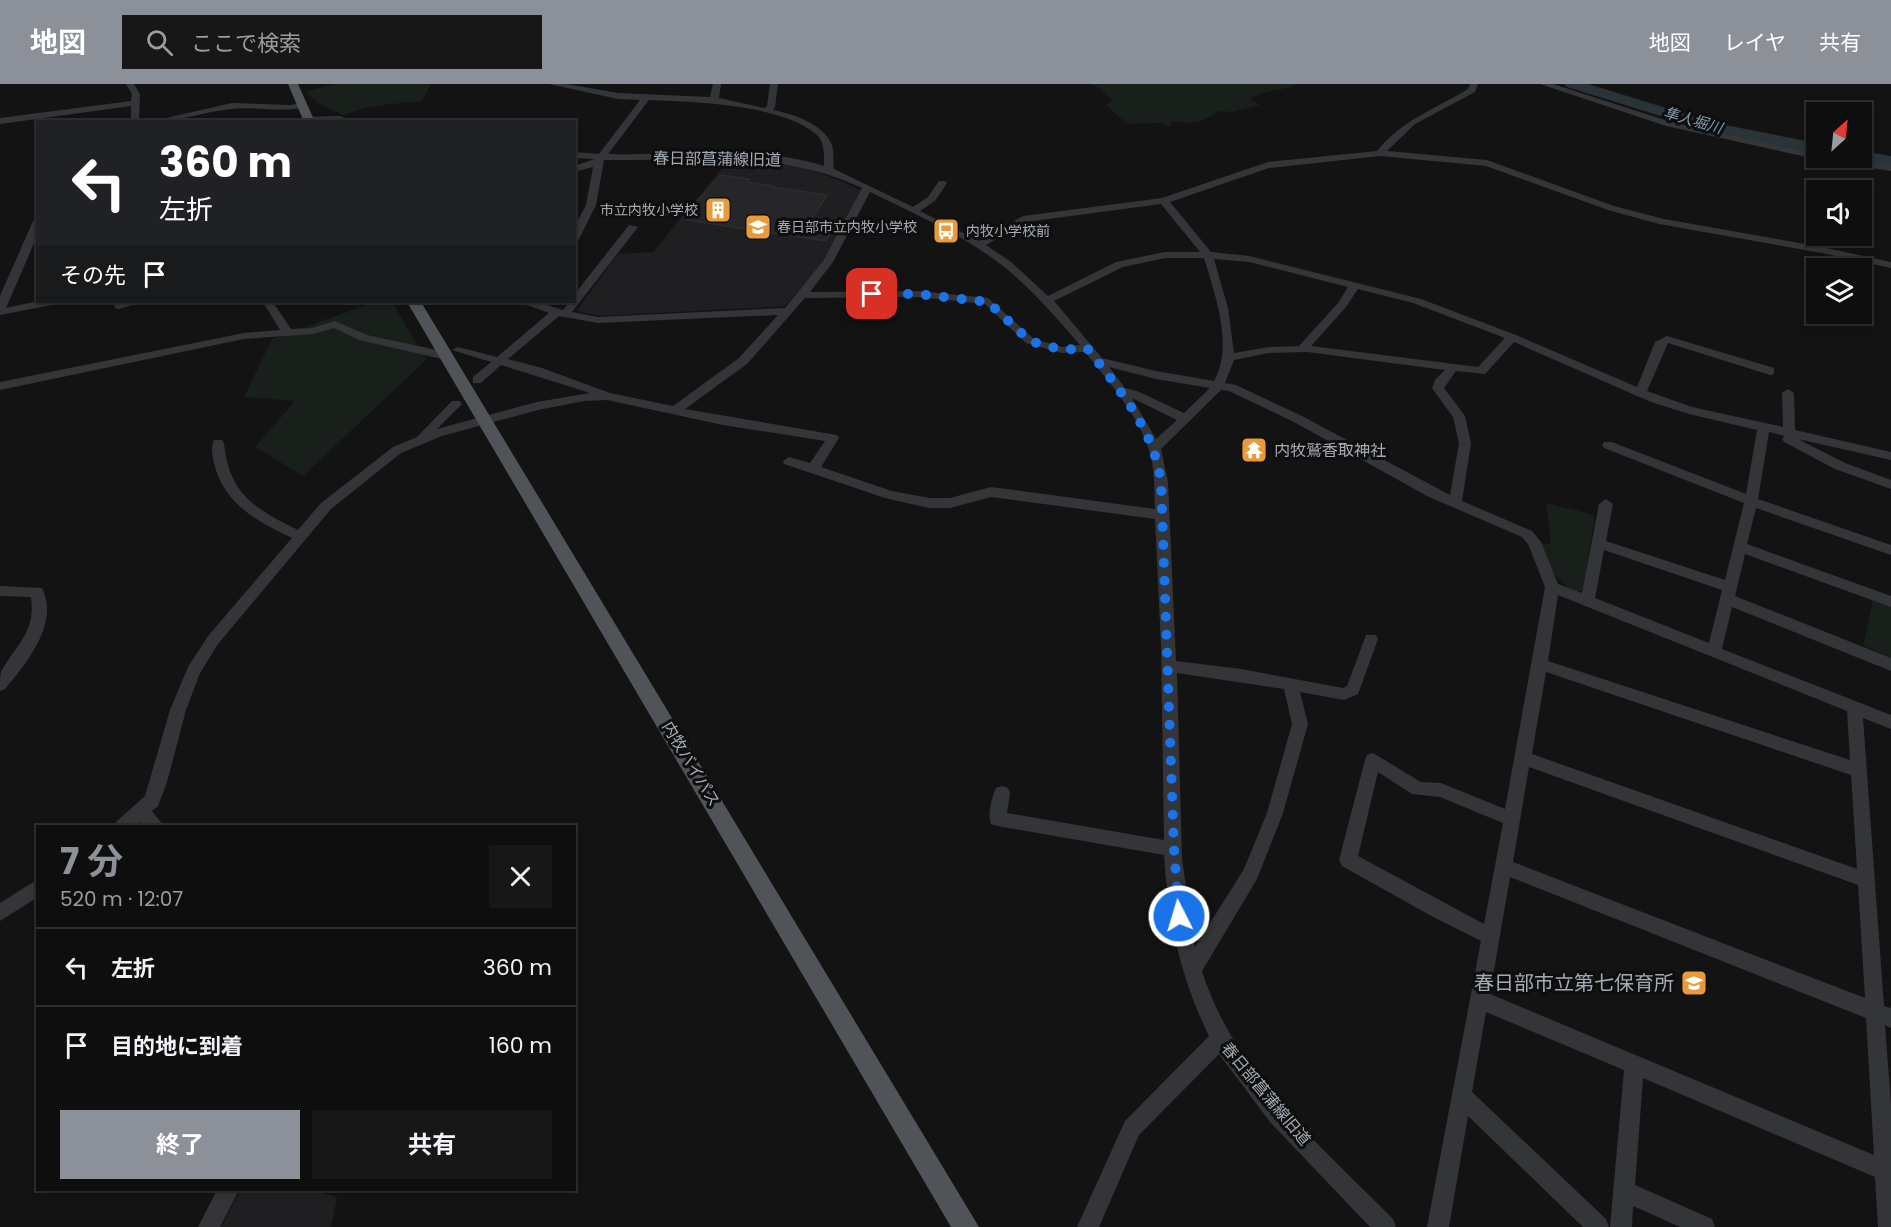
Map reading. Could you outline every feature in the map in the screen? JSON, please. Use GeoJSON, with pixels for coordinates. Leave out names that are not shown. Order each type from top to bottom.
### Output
{"type":"FeatureCollection","features":[{"type":"Feature","properties":{"kind":"main road"},"geometry":{"type":"LineString","coordinates":[[293,84],[310,120]]}},
{"type":"Feature","properties":{"kind":"main road","name":"内牧バイパス"},"geometry":{"type":"LineString","coordinates":[[415,303],[452,353],[485,420],[966,1227]]}},
{"type":"Feature","properties":{"kind":"street"},"geometry":{"type":"LineString","coordinates":[[130,84],[136,94],[135,120]]}},
{"type":"Feature","properties":{"kind":"street"},"geometry":{"type":"LineString","coordinates":[[553,84],[646,98],[714,100],[788,116],[821,134],[828,147],[829,170]]}},
{"type":"Feature","properties":{"kind":"street"},"geometry":{"type":"LineString","coordinates":[[714,100],[717,84]]}},
{"type":"Feature","properties":{"kind":"street"},"geometry":{"type":"LineString","coordinates":[[766,111],[771,107],[774,84]]}},
{"type":"Feature","properties":{"kind":"street"},"geometry":{"type":"LineString","coordinates":[[1380,153],[1399,130],[1416,118],[1472,90],[1473,84]]}},
{"type":"Feature","properties":{"kind":"street"},"geometry":{"type":"LineString","coordinates":[[1544,84],[1669,124],[1806,154]]}},
{"type":"Feature","properties":{"kind":"street"},"geometry":{"type":"LineString","coordinates":[[576,235],[591,205],[599,160],[646,98]]}},
{"type":"Feature","properties":{"kind":"street"},"geometry":{"type":"LineString","coordinates":[[0,121],[137,103]]}},
{"type":"Feature","properties":{"kind":"street"},"geometry":{"type":"LineString","coordinates":[[162,120],[232,106],[291,108],[303,105]]}},
{"type":"Feature","properties":{"kind":"street"},"geometry":{"type":"LineString","coordinates":[[279,118],[291,108]]}},
{"type":"Feature","properties":{"kind":"street"},"geometry":{"type":"LineString","coordinates":[[324,120],[344,120]]}},
{"type":"Feature","properties":{"kind":"street"},"geometry":{"type":"LineString","coordinates":[[980,245],[1023,219],[1164,201],[1268,165],[1380,153],[1487,163],[1611,208],[1663,222],[1822,250],[1891,265]]}},
{"type":"Feature","properties":{"kind":"street","name":"春日部菖蒲線旧道"},"geometry":{"type":"LineString","coordinates":[[576,155],[599,160],[773,159],[829,170],[980,245],[1009,265],[1046,301],[1092,354],[1120,391],[1155,448],[1161,482],[1174,849],[1179,916],[1191,971],[1200,998],[1220,1039],[1273,1107],[1385,1227]]}},
{"type":"Feature","properties":{"kind":"street"},"geometry":{"type":"LineString","coordinates":[[576,168],[599,160]]}},
{"type":"Feature","properties":{"kind":"street"},"geometry":{"type":"LineString","coordinates":[[1872,165],[1891,168]]}},
{"type":"Feature","properties":{"kind":"street"},"geometry":{"type":"LineString","coordinates":[[913,211],[932,199],[942,183]]}},
{"type":"Feature","properties":{"kind":"street"},"geometry":{"type":"LineString","coordinates":[[676,410],[743,361],[802,295],[828,262],[867,188]]}},
{"type":"Feature","properties":{"kind":"street"},"geometry":{"type":"LineString","coordinates":[[1155,448],[1220,385],[1228,358],[1227,336],[1208,255],[1164,201]]}},
{"type":"Feature","properties":{"kind":"street"},"geometry":{"type":"LineString","coordinates":[[0,310],[36,226]]}},
{"type":"Feature","properties":{"kind":"street"},"geometry":{"type":"LineString","coordinates":[[576,288],[633,227]]}},
{"type":"Feature","properties":{"kind":"street"},"geometry":{"type":"LineString","coordinates":[[1046,301],[1120,264],[1165,255],[1208,255],[1248,259],[1417,301],[1512,336],[1640,393],[1689,410],[1891,456]]}},
{"type":"Feature","properties":{"kind":"street"},"geometry":{"type":"LineString","coordinates":[[1302,349],[1342,305],[1355,285]]}},
{"type":"Feature","properties":{"kind":"street"},"geometry":{"type":"LineString","coordinates":[[802,295],[918,294],[988,302],[1030,341],[1062,350],[1092,354],[1156,375],[1220,385],[1298,419],[1455,504],[1527,534],[1534,542],[1552,586],[1524,758],[1438,1227]]}},
{"type":"Feature","properties":{"kind":"street"},"geometry":{"type":"LineString","coordinates":[[0,310],[46,303]]}},
{"type":"Feature","properties":{"kind":"street"},"geometry":{"type":"LineString","coordinates":[[119,303],[119,306],[132,303]]}},
{"type":"Feature","properties":{"kind":"street"},"geometry":{"type":"LineString","coordinates":[[269,303],[286,331]]}},
{"type":"Feature","properties":{"kind":"street"},"geometry":{"type":"LineString","coordinates":[[532,303],[580,318],[598,320],[787,311]]}},
{"type":"Feature","properties":{"kind":"street"},"geometry":{"type":"LineString","coordinates":[[477,380],[557,309]]}},
{"type":"Feature","properties":{"kind":"street"},"geometry":{"type":"LineString","coordinates":[[0,386],[244,336],[286,331],[313,331],[335,324],[363,338],[497,361],[567,380],[607,396],[804,436],[833,438],[813,469]]}},
{"type":"Feature","properties":{"kind":"street"},"geometry":{"type":"LineString","coordinates":[[1228,358],[1269,350],[1302,349],[1481,371],[1512,336]]}},
{"type":"Feature","properties":{"kind":"street"},"geometry":{"type":"LineString","coordinates":[[1640,393],[1661,342],[1667,339],[1770,371]]}},
{"type":"Feature","properties":{"kind":"street"},"geometry":{"type":"LineString","coordinates":[[1453,368],[1439,383],[1438,388],[1459,416],[1465,443],[1455,504]]}},
{"type":"Feature","properties":{"kind":"street"},"geometry":{"type":"LineString","coordinates":[[1120,391],[1133,394],[1186,419]]}},
{"type":"Feature","properties":{"kind":"street"},"geometry":{"type":"LineString","coordinates":[[1788,393],[1789,433]]}},
{"type":"Feature","properties":{"kind":"street"},"geometry":{"type":"LineString","coordinates":[[124,825],[152,801],[178,710],[193,671],[213,640],[326,506],[397,450],[419,440],[564,400],[607,396]]}},
{"type":"Feature","properties":{"kind":"street"},"geometry":{"type":"LineString","coordinates":[[419,440],[456,404]]}},
{"type":"Feature","properties":{"kind":"street"},"geometry":{"type":"LineString","coordinates":[[1764,427],[1840,466],[1891,485]]}},
{"type":"Feature","properties":{"kind":"street"},"geometry":{"type":"LineString","coordinates":[[1714,652],[1751,501],[1764,427]]}},
{"type":"Feature","properties":{"kind":"street"},"geometry":{"type":"LineString","coordinates":[[218,443],[218,458],[224,478],[234,495],[248,508],[300,536]]}},
{"type":"Feature","properties":{"kind":"street"},"geometry":{"type":"LineString","coordinates":[[1608,445],[1751,501],[1891,550]]}},
{"type":"Feature","properties":{"kind":"street"},"geometry":{"type":"LineString","coordinates":[[789,461],[890,495],[929,503],[950,503],[992,492],[1162,514]]}},
{"type":"Feature","properties":{"kind":"street"},"geometry":{"type":"LineString","coordinates":[[1588,600],[1606,504]]}},
{"type":"Feature","properties":{"kind":"street"},"geometry":{"type":"LineString","coordinates":[[1598,543],[1729,593],[1891,665]]}},
{"type":"Feature","properties":{"kind":"street"},"geometry":{"type":"LineString","coordinates":[[1740,547],[1891,602]]}},
{"type":"Feature","properties":{"kind":"street"},"geometry":{"type":"LineString","coordinates":[[1552,586],[1891,722]]}},
{"type":"Feature","properties":{"kind":"street"},"geometry":{"type":"LineString","coordinates":[[0,591],[36,592],[41,609],[35,635],[0,685]]}},
{"type":"Feature","properties":{"kind":"street"},"geometry":{"type":"LineString","coordinates":[[1169,666],[1290,683],[1344,694],[1353,690],[1371,639]]}},
{"type":"Feature","properties":{"kind":"street"},"geometry":{"type":"LineString","coordinates":[[1540,664],[1858,770]]}},
{"type":"Feature","properties":{"kind":"street"},"geometry":{"type":"LineString","coordinates":[[1191,971],[1251,873],[1275,813],[1300,724],[1290,683]]}},
{"type":"Feature","properties":{"kind":"street"},"geometry":{"type":"LineString","coordinates":[[1855,708],[1866,880],[1883,1015],[1889,1227]]}},
{"type":"Feature","properties":{"kind":"street"},"geometry":{"type":"LineString","coordinates":[[1524,758],[1866,880]]}},
{"type":"Feature","properties":{"kind":"street"},"geometry":{"type":"LineString","coordinates":[[1490,936],[1441,912],[1348,860],[1373,760],[1418,789],[1441,790],[1512,819]]}},
{"type":"Feature","properties":{"kind":"street"},"geometry":{"type":"LineString","coordinates":[[1002,793],[997,819],[1116,841],[1174,849]]}},
{"type":"Feature","properties":{"kind":"street"},"geometry":{"type":"LineString","coordinates":[[142,812],[155,825]]}},
{"type":"Feature","properties":{"kind":"street"},"geometry":{"type":"LineString","coordinates":[[1503,866],[1883,1015]]}},
{"type":"Feature","properties":{"kind":"street"},"geometry":{"type":"LineString","coordinates":[[0,913],[36,888]]}},
{"type":"Feature","properties":{"kind":"street"},"geometry":{"type":"LineString","coordinates":[[1478,999],[1888,1172]]}},
{"type":"Feature","properties":{"kind":"street"},"geometry":{"type":"LineString","coordinates":[[1088,1227],[1132,1128],[1220,1039]]}},
{"type":"Feature","properties":{"kind":"street"},"geometry":{"type":"LineString","coordinates":[[1621,1227],[1635,1065]]}},
{"type":"Feature","properties":{"kind":"street"},"geometry":{"type":"LineString","coordinates":[[1461,1095],[1598,1227]]}},
{"type":"Feature","properties":{"kind":"street"},"geometry":{"type":"LineString","coordinates":[[209,1227],[227,1191]]}},
{"type":"Feature","properties":{"kind":"street"},"geometry":{"type":"LineString","coordinates":[[1624,1191],[1704,1227]]}},
{"type":"Feature","properties":{"kind":"shaded area"},"geometry":{"type":"Polygon","coordinates":[[[337,84],[431,84],[422,101],[372,107],[344,116],[315,101],[306,91],[337,84]]]}},
{"type":"Feature","properties":{"kind":"shaded area"},"geometry":{"type":"Polygon","coordinates":[[[1089,84],[1299,84],[1260,94],[1250,99],[1260,105],[1232,112],[1219,111],[1204,120],[1189,123],[1171,121],[1172,125],[1168,126],[1162,123],[1127,124],[1106,105],[1113,101],[1100,88],[1089,84]]]}},
{"type":"Feature","properties":{"kind":"shaded area","name":"春日部市立内牧小学校"},"geometry":{"type":"Polygon","coordinates":[[[728,161],[794,165],[861,190],[835,241],[818,268],[785,306],[601,316],[576,311],[618,254],[653,252],[728,161]]]}},
{"type":"Feature","properties":{"kind":"shaded area"},"geometry":{"type":"Polygon","coordinates":[[[371,303],[393,303],[426,360],[303,476],[255,447],[295,401],[244,397],[272,339],[371,303]]]}},
{"type":"Feature","properties":{"kind":"shaded area"},"geometry":{"type":"Polygon","coordinates":[[[1546,503],[1595,515],[1583,591],[1572,591],[1549,570],[1541,543],[1551,544],[1546,503]]]}},
{"type":"Feature","properties":{"kind":"shaded area"},"geometry":{"type":"Polygon","coordinates":[[[1873,600],[1891,607],[1891,658],[1863,645],[1873,600]]]}},
{"type":"Feature","properties":{"kind":"shaded area"},"geometry":{"type":"Polygon","coordinates":[[[239,1191],[318,1191],[337,1197],[331,1227],[221,1227],[239,1191]]]}},
{"type":"Feature","properties":{"kind":"building","name":"市立内牧小学校"},"geometry":{"type":"Polygon","coordinates":[[[721,175],[749,179],[747,182],[772,187],[827,195],[808,225],[833,229],[826,241],[687,220],[696,208],[691,208],[721,175]]]}},
{"type":"Feature","properties":{"kind":"waterway","name":"隼人堀川"},"geometry":{"type":"LineString","coordinates":[[1572,84],[1712,127],[1806,146]]}},
{"type":"Feature","properties":{"kind":"waterway","name":"隼人堀川"},"geometry":{"type":"LineString","coordinates":[[1872,158],[1891,161]]}},
{"type":"Feature","properties":{"kind":"place","name":"市立内牧小学校"},"geometry":{"type":"Point","coordinates":[718,210]}},
{"type":"Feature","properties":{"kind":"place","name":"春日部市立内牧小学校"},"geometry":{"type":"Point","coordinates":[758,227]}},
{"type":"Feature","properties":{"kind":"place","name":"内牧小学校前"},"geometry":{"type":"Point","coordinates":[946,231]}},
{"type":"Feature","properties":{"kind":"place","name":"内牧鷲香取神社"},"geometry":{"type":"Point","coordinates":[1254,450]}},
{"type":"Feature","properties":{"kind":"place","name":"春日部市立第七保育所"},"geometry":{"type":"Point","coordinates":[1694,983]}},
{"type":"Feature","properties":{"kind":"route"},"geometry":{"type":"LineString","coordinates":[[872,294],[918,294],[988,302],[1030,341],[1062,350],[1087,348],[1134,411],[1155,448],[1161,482],[1174,849],[1179,916]]}}]}
